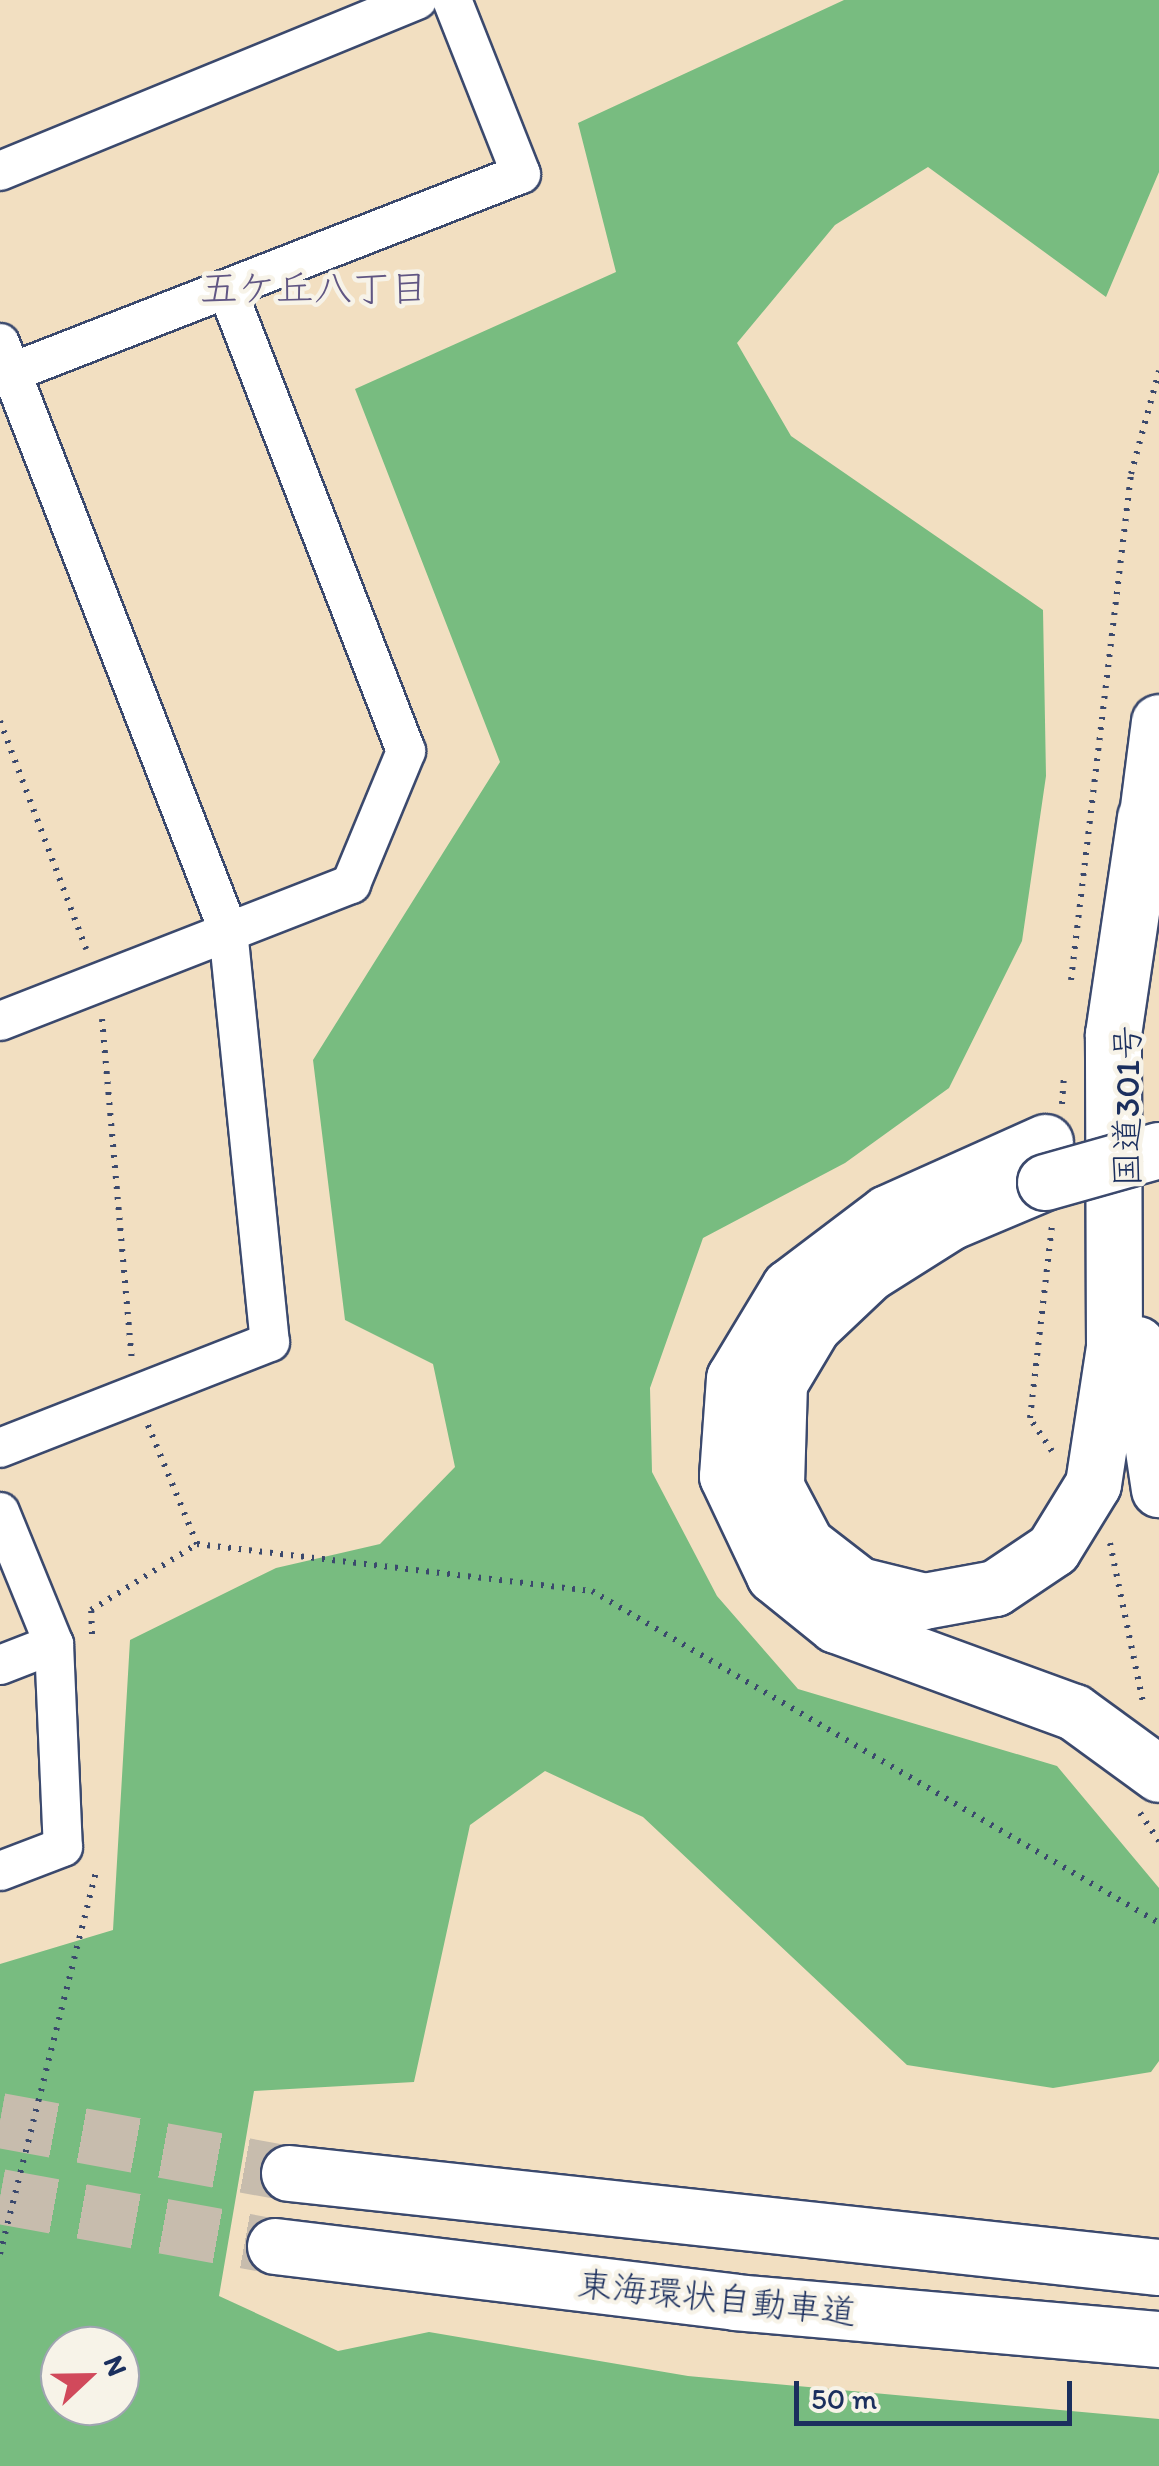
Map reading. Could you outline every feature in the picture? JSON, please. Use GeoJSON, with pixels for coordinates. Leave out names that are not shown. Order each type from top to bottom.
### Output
{"type":"FeatureCollection","features":[{"type":"Feature","properties":{"kind":"highway","name":"国道301号"},"geometry":{"type":"LineString","coordinates":[[1159,722],[1128,995],[1126,1164],[1130,1280],[1159,1489]]}},
{"type":"Feature","properties":{"kind":"highway"},"geometry":{"type":"LineString","coordinates":[[1146,817],[1112,1034],[1114,1346],[1093,1484],[1053,1550],[994,1588],[924,1600],[859,1585],[806,1544],[782,1502],[771,1453],[779,1383],[813,1326],[869,1273],[1045,1162],[1159,1150]]}},
{"type":"Feature","properties":{"kind":"highway"},"geometry":{"type":"LineString","coordinates":[[1151,1749],[1074,1712],[836,1625],[774,1575],[727,1476],[734,1378],[788,1288],[887,1213],[1045,1162],[1159,1113]]}},
{"type":"Feature","properties":{"kind":"highway","name":"東海環状自動車道"},"geometry":{"type":"LineString","coordinates":[[289,2173],[1159,2267]]}},
{"type":"Feature","properties":{"kind":"highway","name":"東海環状自動車道"},"geometry":{"type":"LineString","coordinates":[[276,2246],[1159,2339]]}},
{"type":"Feature","properties":{"kind":"street"},"geometry":{"type":"LineString","coordinates":[[0,171],[417,0]]}},
{"type":"Feature","properties":{"kind":"street"},"geometry":{"type":"LineString","coordinates":[[0,1448],[270,1342],[228,930],[4,364],[228,291],[521,174],[452,0]]}},
{"type":"Feature","properties":{"kind":"street"},"geometry":{"type":"LineString","coordinates":[[0,1021],[352,884],[406,752],[228,291]]}},
{"type":"Feature","properties":{"kind":"street"},"geometry":{"type":"LineString","coordinates":[[0,1512],[54,1644],[62,1847],[0,1872]]}},
{"type":"Feature","properties":{"kind":"street"},"geometry":{"type":"LineString","coordinates":[[0,1664],[54,1644]]}},
{"type":"Feature","properties":{"kind":"path"},"geometry":{"type":"LineString","coordinates":[[0,721],[98,982],[135,1395],[197,1544]]}},
{"type":"Feature","properties":{"kind":"path"},"geometry":{"type":"LineString","coordinates":[[1108,1536],[1151,1749]]}},
{"type":"Feature","properties":{"kind":"path"},"geometry":{"type":"LineString","coordinates":[[92,1648],[91,1610],[197,1544],[592,1590],[1159,1923]]}},
{"type":"Feature","properties":{"kind":"path"},"geometry":{"type":"LineString","coordinates":[[0,2254],[96,1872],[95,1853]]}},
{"type":"Feature","properties":{"kind":"path"},"geometry":{"type":"LineString","coordinates":[[80,1878],[96,1872]]}},
{"type":"Feature","properties":{"kind":"green space"},"geometry":{"type":"Polygon","coordinates":[[[844,0],[1159,0],[1159,172],[1106,297],[928,167],[835,225],[737,343],[791,436],[1043,610],[1046,776],[1022,941],[949,1088],[845,1163],[703,1238],[650,1388],[652,1472],[717,1596],[798,1689],[1057,1766],[1159,1888],[1159,2061],[1151,2072],[1053,2088],[907,2065],[643,1817],[545,1771],[470,1825],[414,2082],[254,2091],[219,2296],[338,2351],[429,2332],[688,2376],[1159,2419],[1159,2466],[0,2466],[0,1964],[113,1930],[130,1640],[276,1568],[380,1544],[455,1467],[433,1364],[345,1320],[313,1060],[500,762],[355,389],[616,272],[578,123],[844,0]]]}},
{"type":"Feature","properties":{"kind":"tunnel"},"geometry":{"type":"LineString","coordinates":[[0,2120],[289,2173]]}},
{"type":"Feature","properties":{"kind":"tunnel"},"geometry":{"type":"LineString","coordinates":[[0,2196],[275,2246]]}},
{"type":"Feature","properties":{"kind":"district","name":"五ケ丘八丁目"},"geometry":{"type":"Point","coordinates":[314,289]}}]}
